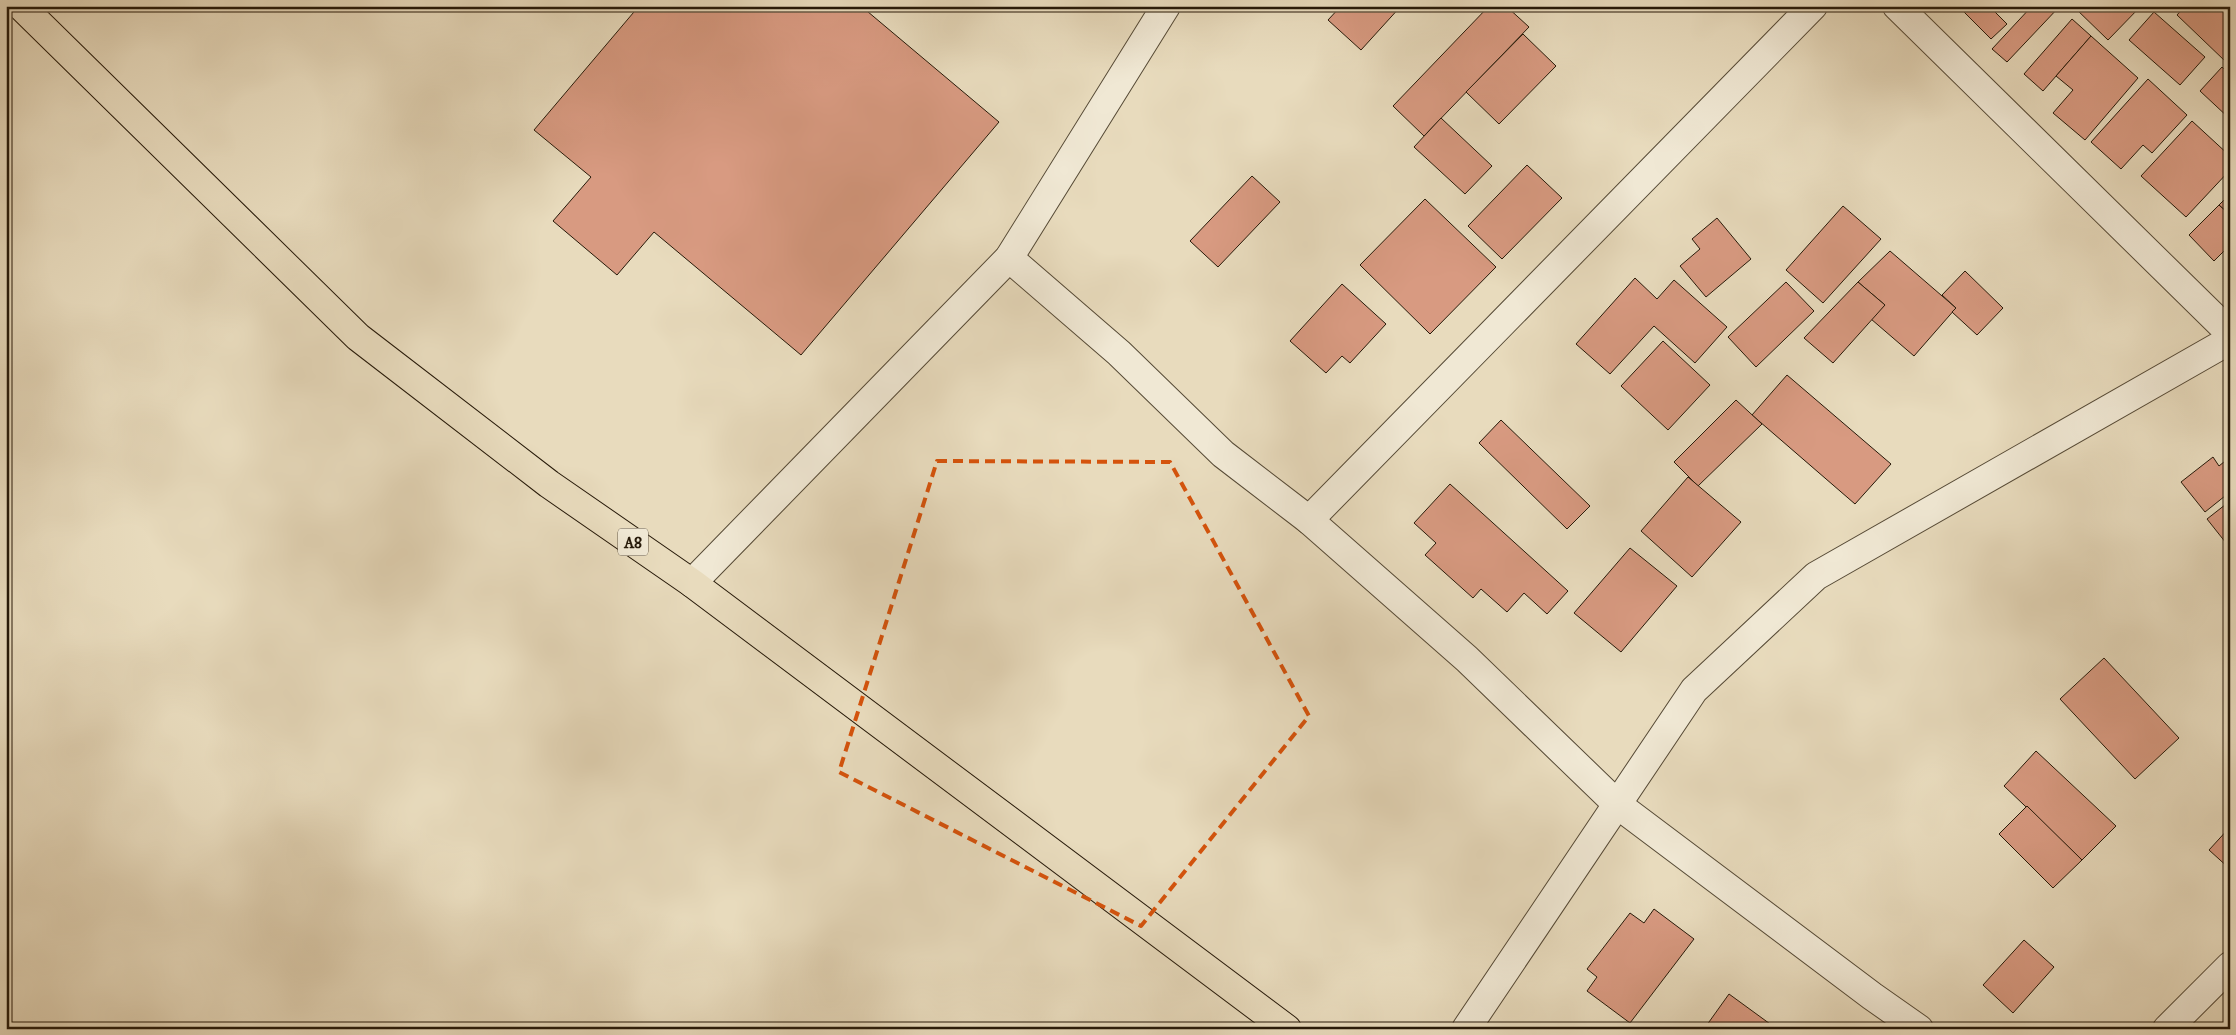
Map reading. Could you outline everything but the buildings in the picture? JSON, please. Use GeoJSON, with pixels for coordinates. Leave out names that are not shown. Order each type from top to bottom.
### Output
{"type":"FeatureCollection","features":[{"type":"Feature","properties":{"kind":"main road","name":"A8"},"geometry":{"type":"LineString","coordinates":[[22,6],[358,337],[549,484],[692,583],[1287,1029]]}},
{"type":"Feature","properties":{"kind":"street"},"geometry":{"type":"LineString","coordinates":[[692,583],[1009,258],[1166,6]]}},
{"type":"Feature","properties":{"kind":"street"},"geometry":{"type":"LineString","coordinates":[[1309,520],[1813,6]]}},
{"type":"Feature","properties":{"kind":"street"},"geometry":{"type":"LineString","coordinates":[[1897,6],[2230,333]]}},
{"type":"Feature","properties":{"kind":"street"},"geometry":{"type":"LineString","coordinates":[[1009,258],[1119,353],[1223,454],[1309,520],[1467,659],[1618,805],[1918,1029]]}},
{"type":"Feature","properties":{"kind":"street"},"geometry":{"type":"LineString","coordinates":[[1466,1029],[1694,690],[1816,576],[2230,340]]}},
{"type":"Feature","properties":{"kind":"street"},"geometry":{"type":"LineString","coordinates":[[2167,1029],[2230,966]]}},
{"type":"Feature","properties":{"kind":"highlighted area"},"geometry":{"type":"Polygon","coordinates":[[[937,461],[1170,462],[1309,716],[1141,926],[839,772],[937,461]]]}}]}
